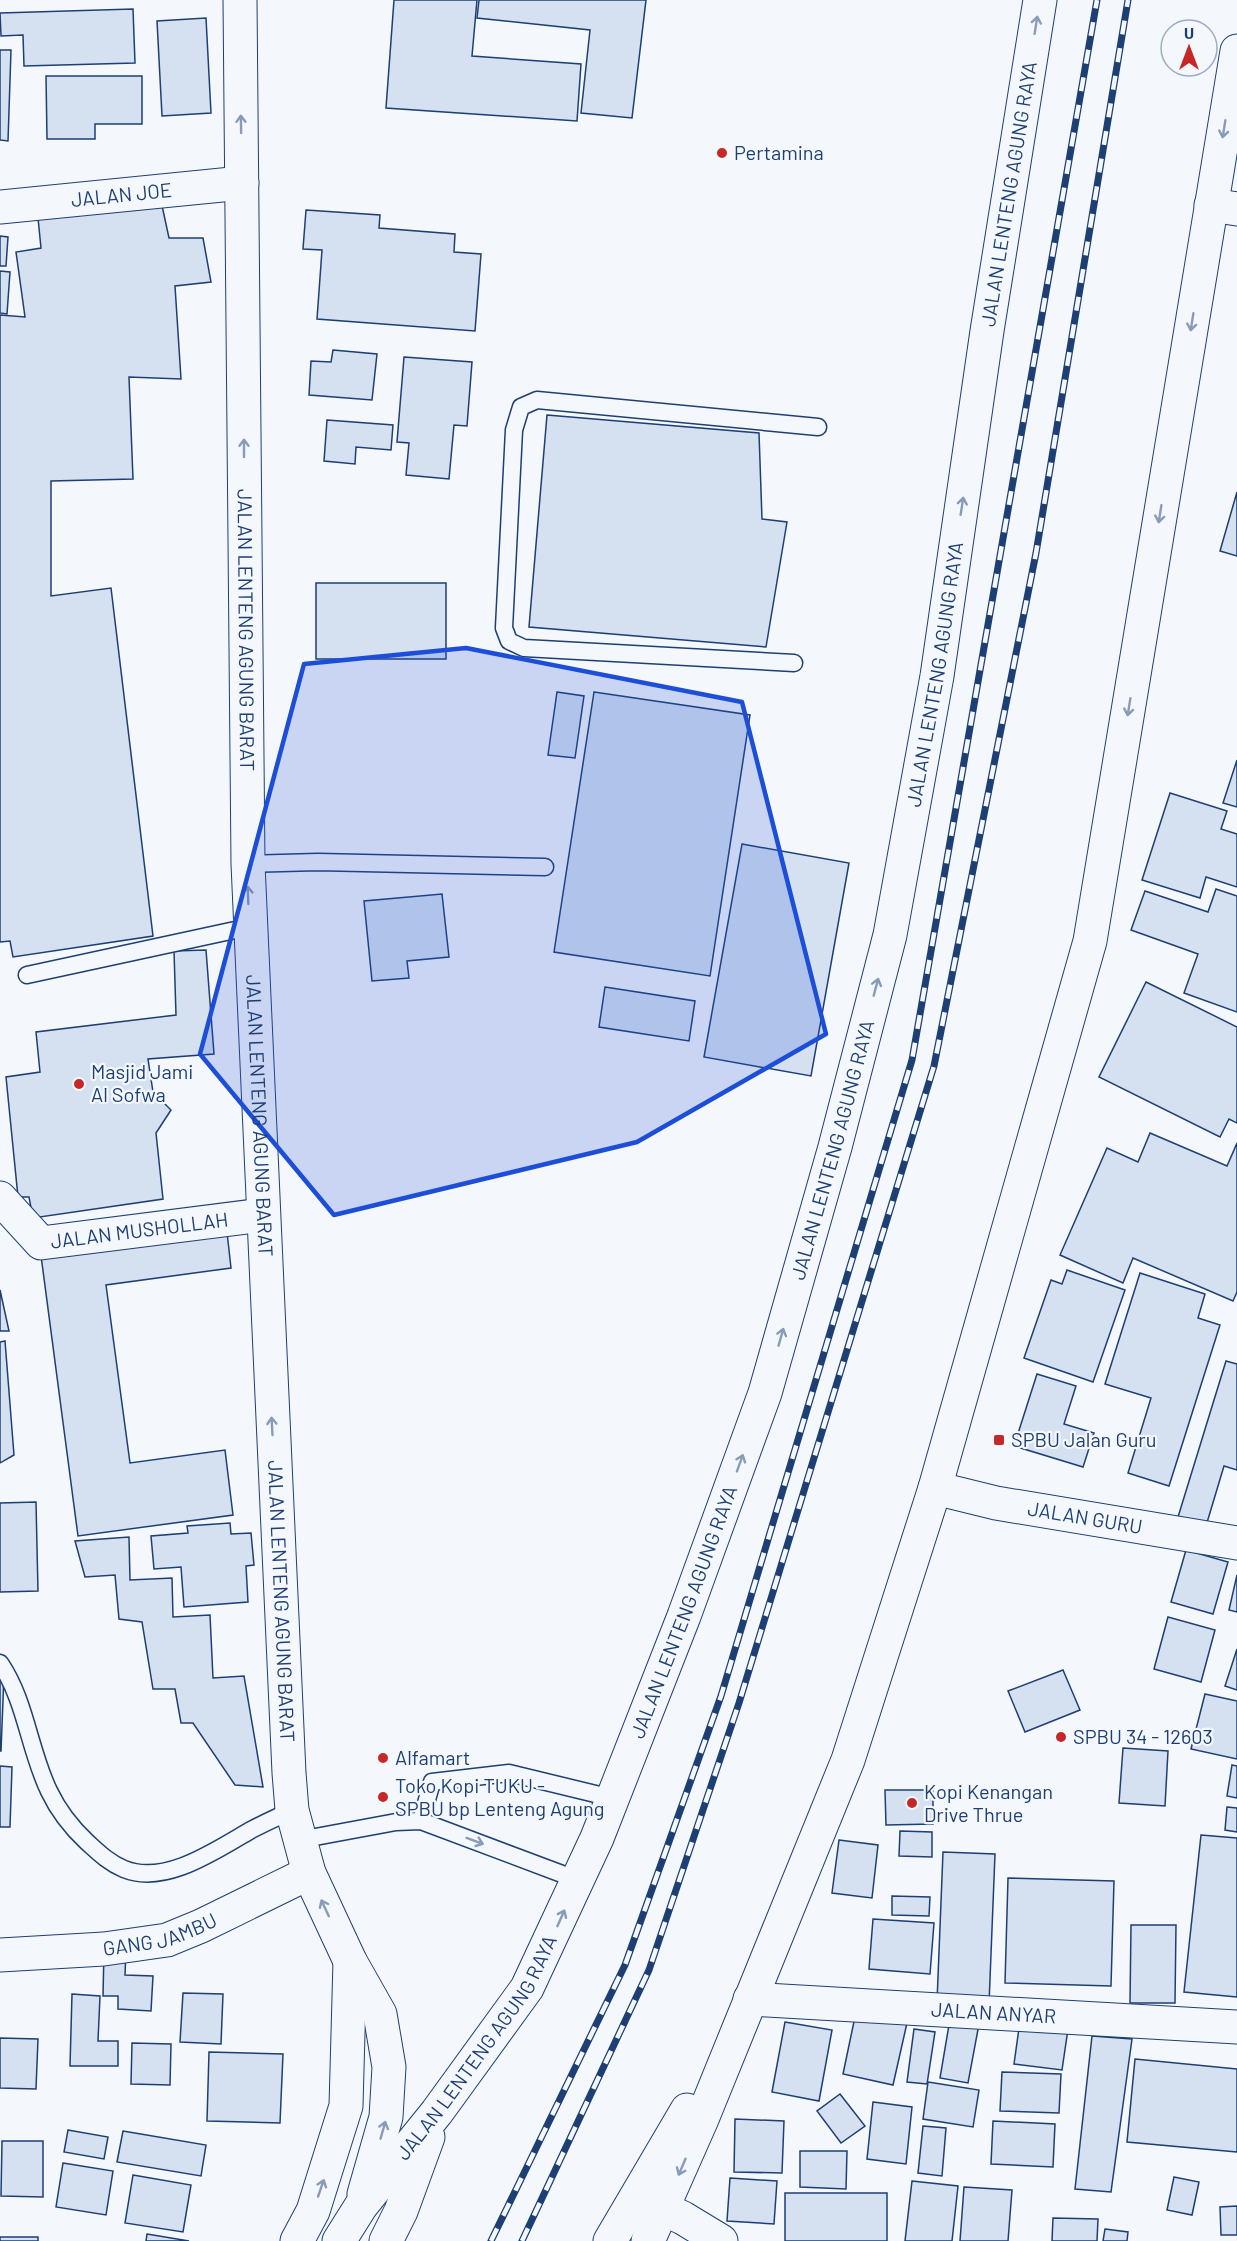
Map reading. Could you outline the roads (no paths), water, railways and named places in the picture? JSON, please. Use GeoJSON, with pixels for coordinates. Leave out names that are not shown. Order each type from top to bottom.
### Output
{"type":"FeatureCollection","features":[{"type":"Feature","properties":{"kind":"main road","name":"JALAN LENTENG AGUNG BARAT"},"geometry":{"type":"LineString","coordinates":[[240,0],[249,927],[295,1825],[298,1879],[350,1961],[380,2014],[389,2067],[386,2117],[361,2206]]}},
{"type":"Feature","properties":{"kind":"main road","name":"JALAN LENTENG AGUNG RAYA"},"geometry":{"type":"LineString","coordinates":[[361,2206],[437,2112],[527,1988],[578,1880],[612,1798],[684,1616],[765,1393],[835,1147],[890,935],[937,676],[987,331],[1040,0]]}},
{"type":"Feature","properties":{"kind":"main road"},"geometry":{"type":"LineString","coordinates":[[648,2241],[664,2209],[848,1760],[935,1488],[1090,941],[1224,207],[1237,51]]}},
{"type":"Feature","properties":{"kind":"main road","name":"JALAN JOE"},"geometry":{"type":"LineString","coordinates":[[0,207],[242,183]]}},
{"type":"Feature","properties":{"kind":"main road","name":"JALAN MUSHOLLAH"},"geometry":{"type":"LineString","coordinates":[[0,1198],[41,1243],[262,1215]]}},
{"type":"Feature","properties":{"kind":"main road","name":"JALAN GURU"},"geometry":{"type":"LineString","coordinates":[[935,1488],[996,1503],[1237,1543]]}},
{"type":"Feature","properties":{"kind":"main road","name":"GANG JAMBU"},"geometry":{"type":"LineString","coordinates":[[0,1955],[104,1949],[167,1940],[232,1912],[298,1879]]}},
{"type":"Feature","properties":{"kind":"main road"},"geometry":{"type":"LineString","coordinates":[[297,2241],[312,2211],[346,2106],[350,1961]]}},
{"type":"Feature","properties":{"kind":"main road"},"geometry":{"type":"LineString","coordinates":[[616,2231],[747,2007]]}},
{"type":"Feature","properties":{"kind":"main road","name":"JALAN ANYAR"},"geometry":{"type":"LineString","coordinates":[[747,2007],[1237,2027]]}},
{"type":"Feature","properties":{"kind":"main road"},"geometry":{"type":"LineString","coordinates":[[386,2241],[401,2211],[437,2112]]}},
{"type":"Feature","properties":{"kind":"main road"},"geometry":{"type":"LineString","coordinates":[[339,2241],[361,2206]]}},
{"type":"Feature","properties":{"kind":"main road"},"geometry":{"type":"LineString","coordinates":[[664,2209],[721,2241]]}},
{"type":"Feature","properties":{"kind":"lane"},"geometry":{"type":"LineString","coordinates":[[794,663],[524,648],[509,641],[504,628],[514,430],[521,407],[537,400],[818,427]]}},
{"type":"Feature","properties":{"kind":"lane"},"geometry":{"type":"LineString","coordinates":[[248,864],[318,862],[545,867]]}},
{"type":"Feature","properties":{"kind":"lane"},"geometry":{"type":"LineString","coordinates":[[27,975],[249,927]]}},
{"type":"Feature","properties":{"kind":"lane"},"geometry":{"type":"LineString","coordinates":[[0,1663],[18,1700],[49,1792],[72,1828],[101,1856],[124,1870],[143,1873],[162,1872],[207,1856],[254,1828],[421,1821],[578,1880]]}},
{"type":"Feature","properties":{"kind":"lane"},"geometry":{"type":"LineString","coordinates":[[421,1821],[432,1782],[509,1773],[612,1798]]}},
{"type":"Feature","properties":{"kind":"railway"},"geometry":{"type":"LineString","coordinates":[[491,2241],[625,1965],[721,1696],[912,1060],[1097,0]]}},
{"type":"Feature","properties":{"kind":"railway"},"geometry":{"type":"LineString","coordinates":[[522,2241],[649,1970],[739,1703],[934,1066],[1036,553],[1128,0]]}},
{"type":"Feature","properties":{"kind":"place","name":"Pertamina"},"geometry":{"type":"Point","coordinates":[722,153]}},
{"type":"Feature","properties":{"kind":"place","name":"Masjid Jami Al Sofwa"},"geometry":{"type":"Point","coordinates":[79,1084]}},
{"type":"Feature","properties":{"kind":"place","name":"SPBU Jalan Guru"},"geometry":{"type":"Point","coordinates":[999,1440]}},
{"type":"Feature","properties":{"kind":"place","name":"SPBU 34 - 12603"},"geometry":{"type":"Point","coordinates":[1061,1737]}},
{"type":"Feature","properties":{"kind":"place","name":"Alfamart"},"geometry":{"type":"Point","coordinates":[383,1758]}},
{"type":"Feature","properties":{"kind":"place","name":"Toko Kopi TUKU - SPBU bp Lenteng Agung"},"geometry":{"type":"Point","coordinates":[383,1797]}},
{"type":"Feature","properties":{"kind":"place","name":"Kopi Kenangan Drive Thrue"},"geometry":{"type":"Point","coordinates":[912,1803]}}]}
